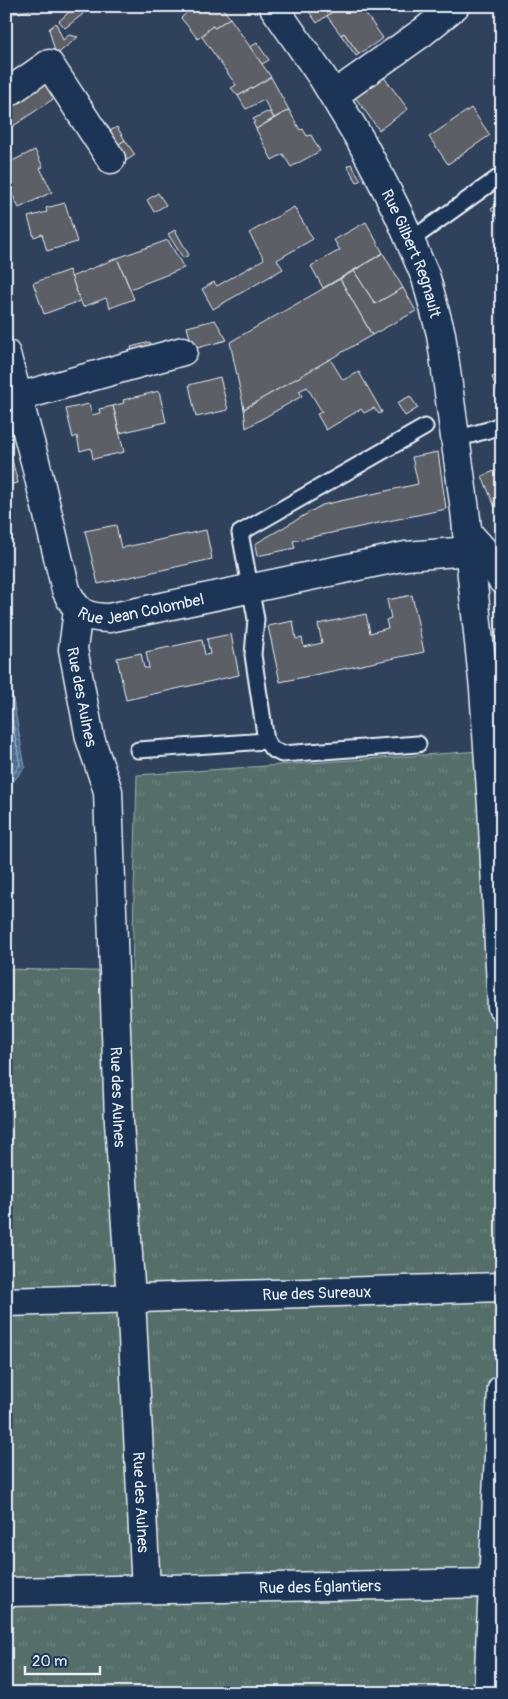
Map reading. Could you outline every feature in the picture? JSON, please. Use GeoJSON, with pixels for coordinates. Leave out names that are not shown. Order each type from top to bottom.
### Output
{"type":"FeatureCollection","features":[{"type":"Feature","properties":{"kind":"street","name":"Rue Gilbert Regnault"},"geometry":{"type":"LineString","coordinates":[[273,6],[334,95],[379,175],[411,240],[432,295],[441,334],[456,439],[484,689],[502,1008]]}},
{"type":"Feature","properties":{"kind":"street"},"geometry":{"type":"LineString","coordinates":[[334,95],[423,32],[456,6]]}},
{"type":"Feature","properties":{"kind":"street"},"geometry":{"type":"LineString","coordinates":[[6,94],[49,64],[111,159]]}},
{"type":"Feature","properties":{"kind":"street"},"geometry":{"type":"LineString","coordinates":[[15,407],[183,351]]}},
{"type":"Feature","properties":{"kind":"street","name":"Rue Jean Colombel"},"geometry":{"type":"LineString","coordinates":[[6,354],[15,407],[66,590],[78,610],[98,618],[110,618],[406,556],[468,541]]}},
{"type":"Feature","properties":{"kind":"street"},"geometry":{"type":"LineString","coordinates":[[468,541],[483,550],[502,580]]}},
{"type":"Feature","properties":{"kind":"street","name":"Rue des Aulnes"},"geometry":{"type":"LineString","coordinates":[[78,610],[73,649],[90,738],[108,791],[119,1122],[131,1299],[146,1589]]}},
{"type":"Feature","properties":{"kind":"street","name":"Rue des Sureaux"},"geometry":{"type":"LineString","coordinates":[[6,1302],[502,1287]]}},
{"type":"Feature","properties":{"kind":"street"},"geometry":{"type":"LineString","coordinates":[[488,1693],[502,1389]]}},
{"type":"Feature","properties":{"kind":"street","name":"Rue des Églantiers"},"geometry":{"type":"LineString","coordinates":[[6,1592],[493,1583]]}},
{"type":"Feature","properties":{"kind":"lane"},"geometry":{"type":"LineString","coordinates":[[411,240],[502,175]]}},
{"type":"Feature","properties":{"kind":"lane"},"geometry":{"type":"LineString","coordinates":[[456,439],[502,424]]}},
{"type":"Feature","properties":{"kind":"lane"},"geometry":{"type":"LineString","coordinates":[[418,744],[282,754],[272,749],[266,741],[253,654],[256,619],[240,533],[425,427]]}},
{"type":"Feature","properties":{"kind":"lane"},"geometry":{"type":"LineString","coordinates":[[138,750],[266,741]]}},
{"type":"Feature","properties":{"kind":"green space"},"geometry":{"type":"Polygon","coordinates":[[[480,751],[475,780],[502,779],[502,1693],[6,1693],[6,969],[132,972],[137,775],[480,751]]]}},
{"type":"Feature","properties":{"kind":"water"},"geometry":{"type":"Polygon","coordinates":[[[6,660],[25,767],[12,783],[6,782],[6,660]]]}},
{"type":"Feature","properties":{"kind":"building"},"geometry":{"type":"Polygon","coordinates":[[[6,6],[39,6],[40,8],[6,15],[6,6]]]}},
{"type":"Feature","properties":{"kind":"building"},"geometry":{"type":"Polygon","coordinates":[[[76,6],[88,6],[82,12],[83,14],[65,28],[59,21],[76,6]]]}},
{"type":"Feature","properties":{"kind":"building"},"geometry":{"type":"Polygon","coordinates":[[[194,6],[221,6],[230,18],[215,28],[212,26],[198,39],[181,18],[194,6]]]}},
{"type":"Feature","properties":{"kind":"building"},"geometry":{"type":"Polygon","coordinates":[[[305,6],[340,6],[317,23],[305,6]]]}},
{"type":"Feature","properties":{"kind":"building"},"geometry":{"type":"Polygon","coordinates":[[[340,6],[360,6],[383,38],[359,54],[344,33],[341,35],[327,16],[340,6]]]}},
{"type":"Feature","properties":{"kind":"building"},"geometry":{"type":"Polygon","coordinates":[[[230,18],[271,77],[238,96],[231,88],[236,85],[202,37],[212,26],[215,28],[230,18]]]}},
{"type":"Feature","properties":{"kind":"building"},"geometry":{"type":"Polygon","coordinates":[[[56,23],[63,40],[69,35],[78,37],[56,55],[49,29],[56,23]]]}},
{"type":"Feature","properties":{"kind":"building"},"geometry":{"type":"Polygon","coordinates":[[[344,33],[359,54],[356,56],[341,35],[344,33]]]}},
{"type":"Feature","properties":{"kind":"building"},"geometry":{"type":"Polygon","coordinates":[[[257,43],[269,60],[262,64],[250,47],[257,43]]]}},
{"type":"Feature","properties":{"kind":"building"},"geometry":{"type":"Polygon","coordinates":[[[383,76],[408,109],[379,130],[355,97],[383,76]]]}},
{"type":"Feature","properties":{"kind":"building"},"geometry":{"type":"Polygon","coordinates":[[[271,77],[289,110],[274,118],[264,100],[246,109],[238,96],[271,77]]]}},
{"type":"Feature","properties":{"kind":"building"},"geometry":{"type":"Polygon","coordinates":[[[45,80],[56,97],[6,131],[6,106],[45,80]]]}},
{"type":"Feature","properties":{"kind":"building"},"geometry":{"type":"Polygon","coordinates":[[[471,108],[490,135],[448,164],[429,137],[471,108]]]}},
{"type":"Feature","properties":{"kind":"building"},"geometry":{"type":"Polygon","coordinates":[[[289,110],[300,130],[303,129],[307,136],[311,135],[320,151],[291,167],[283,154],[272,160],[256,129],[289,110]]]}},
{"type":"Feature","properties":{"kind":"building"},"geometry":{"type":"Polygon","coordinates":[[[270,112],[274,118],[256,129],[253,119],[270,112]]]}},
{"type":"Feature","properties":{"kind":"building"},"geometry":{"type":"Polygon","coordinates":[[[117,127],[125,140],[115,147],[106,133],[117,127]]]}},
{"type":"Feature","properties":{"kind":"building"},"geometry":{"type":"Polygon","coordinates":[[[125,140],[135,155],[124,162],[115,147],[125,140]]]}},
{"type":"Feature","properties":{"kind":"building"},"geometry":{"type":"Polygon","coordinates":[[[35,150],[43,167],[40,168],[52,192],[19,208],[8,186],[10,185],[6,176],[6,164],[35,150]]]}},
{"type":"Feature","properties":{"kind":"building"},"geometry":{"type":"Polygon","coordinates":[[[351,164],[361,180],[357,182],[347,166],[351,164]]]}},
{"type":"Feature","properties":{"kind":"building"},"geometry":{"type":"Polygon","coordinates":[[[158,193],[166,205],[154,212],[147,200],[158,193]]]}},
{"type":"Feature","properties":{"kind":"building"},"geometry":{"type":"Polygon","coordinates":[[[502,201],[502,223],[491,209],[502,201]]]}},
{"type":"Feature","properties":{"kind":"building"},"geometry":{"type":"Polygon","coordinates":[[[65,203],[77,242],[47,251],[42,234],[34,237],[28,217],[47,212],[46,208],[65,203]]]}},
{"type":"Feature","properties":{"kind":"building"},"geometry":{"type":"Polygon","coordinates":[[[294,207],[313,239],[277,260],[283,269],[213,309],[202,289],[214,282],[217,286],[264,259],[249,233],[294,207]]]}},
{"type":"Feature","properties":{"kind":"building"},"geometry":{"type":"Polygon","coordinates":[[[366,222],[383,253],[323,288],[311,266],[340,250],[334,240],[366,222]]]}},
{"type":"Feature","properties":{"kind":"building"},"geometry":{"type":"Polygon","coordinates":[[[175,230],[189,255],[183,258],[168,234],[175,230]]]}},
{"type":"Feature","properties":{"kind":"building"},"geometry":{"type":"Polygon","coordinates":[[[168,240],[184,268],[130,289],[117,258],[168,240]]]}},
{"type":"Feature","properties":{"kind":"building"},"geometry":{"type":"Polygon","coordinates":[[[383,253],[403,288],[375,304],[354,271],[383,253]]]}},
{"type":"Feature","properties":{"kind":"building"},"geometry":{"type":"Polygon","coordinates":[[[117,258],[134,299],[110,308],[106,298],[83,307],[71,277],[117,258]]]}},
{"type":"Feature","properties":{"kind":"building"},"geometry":{"type":"Polygon","coordinates":[[[69,270],[80,301],[44,314],[33,283],[69,270]]]}},
{"type":"Feature","properties":{"kind":"building"},"geometry":{"type":"Polygon","coordinates":[[[354,271],[375,304],[403,288],[416,311],[372,335],[340,279],[354,271]]]}},
{"type":"Feature","properties":{"kind":"building"},"geometry":{"type":"Polygon","coordinates":[[[340,279],[372,335],[244,409],[230,342],[340,279]]]}},
{"type":"Feature","properties":{"kind":"building"},"geometry":{"type":"Polygon","coordinates":[[[215,320],[227,340],[193,349],[187,327],[215,320]]]}},
{"type":"Feature","properties":{"kind":"building"},"geometry":{"type":"Polygon","coordinates":[[[150,342],[154,353],[134,359],[131,347],[150,342]]]}},
{"type":"Feature","properties":{"kind":"building"},"geometry":{"type":"Polygon","coordinates":[[[330,359],[343,380],[359,372],[382,412],[379,414],[374,408],[364,413],[361,409],[326,430],[317,414],[322,412],[307,387],[299,391],[302,396],[246,428],[244,409],[330,359]]]}},
{"type":"Feature","properties":{"kind":"building"},"geometry":{"type":"Polygon","coordinates":[[[502,374],[502,402],[492,377],[502,374]]]}},
{"type":"Feature","properties":{"kind":"building"},"geometry":{"type":"Polygon","coordinates":[[[220,377],[228,410],[196,417],[189,385],[220,377]]]}},
{"type":"Feature","properties":{"kind":"building"},"geometry":{"type":"Polygon","coordinates":[[[159,391],[166,422],[120,433],[113,406],[124,403],[123,400],[159,391]]]}},
{"type":"Feature","properties":{"kind":"building"},"geometry":{"type":"Polygon","coordinates":[[[410,396],[418,408],[405,416],[397,403],[410,396]]]}},
{"type":"Feature","properties":{"kind":"building"},"geometry":{"type":"Polygon","coordinates":[[[89,404],[92,415],[100,413],[99,409],[113,406],[124,452],[93,459],[91,448],[80,451],[77,436],[73,438],[66,409],[89,404]]]}},
{"type":"Feature","properties":{"kind":"building"},"geometry":{"type":"Polygon","coordinates":[[[6,445],[8,445],[18,483],[6,485],[6,445]]]}},
{"type":"Feature","properties":{"kind":"building"},"geometry":{"type":"Polygon","coordinates":[[[438,452],[446,509],[293,541],[295,548],[257,556],[255,544],[322,505],[418,484],[412,457],[438,452]]]}},
{"type":"Feature","properties":{"kind":"building"},"geometry":{"type":"Polygon","coordinates":[[[502,468],[502,505],[495,507],[482,476],[502,468]]]}},
{"type":"Feature","properties":{"kind":"building"},"geometry":{"type":"Polygon","coordinates":[[[116,525],[121,548],[206,530],[212,559],[98,584],[85,531],[116,525]]]}},
{"type":"Feature","properties":{"kind":"building"},"geometry":{"type":"Polygon","coordinates":[[[412,595],[424,652],[280,682],[268,626],[293,621],[296,639],[302,638],[304,647],[322,643],[318,624],[366,614],[370,633],[388,628],[386,620],[391,618],[387,600],[412,595]]]}},
{"type":"Feature","properties":{"kind":"building"},"geometry":{"type":"Polygon","coordinates":[[[495,629],[502,629],[502,693],[496,694],[495,678],[499,677],[495,629]]]}},
{"type":"Feature","properties":{"kind":"building"},"geometry":{"type":"Polygon","coordinates":[[[231,634],[239,675],[126,700],[117,658],[141,653],[144,668],[149,668],[146,652],[202,640],[205,655],[210,654],[207,639],[231,634]]]}}]}
